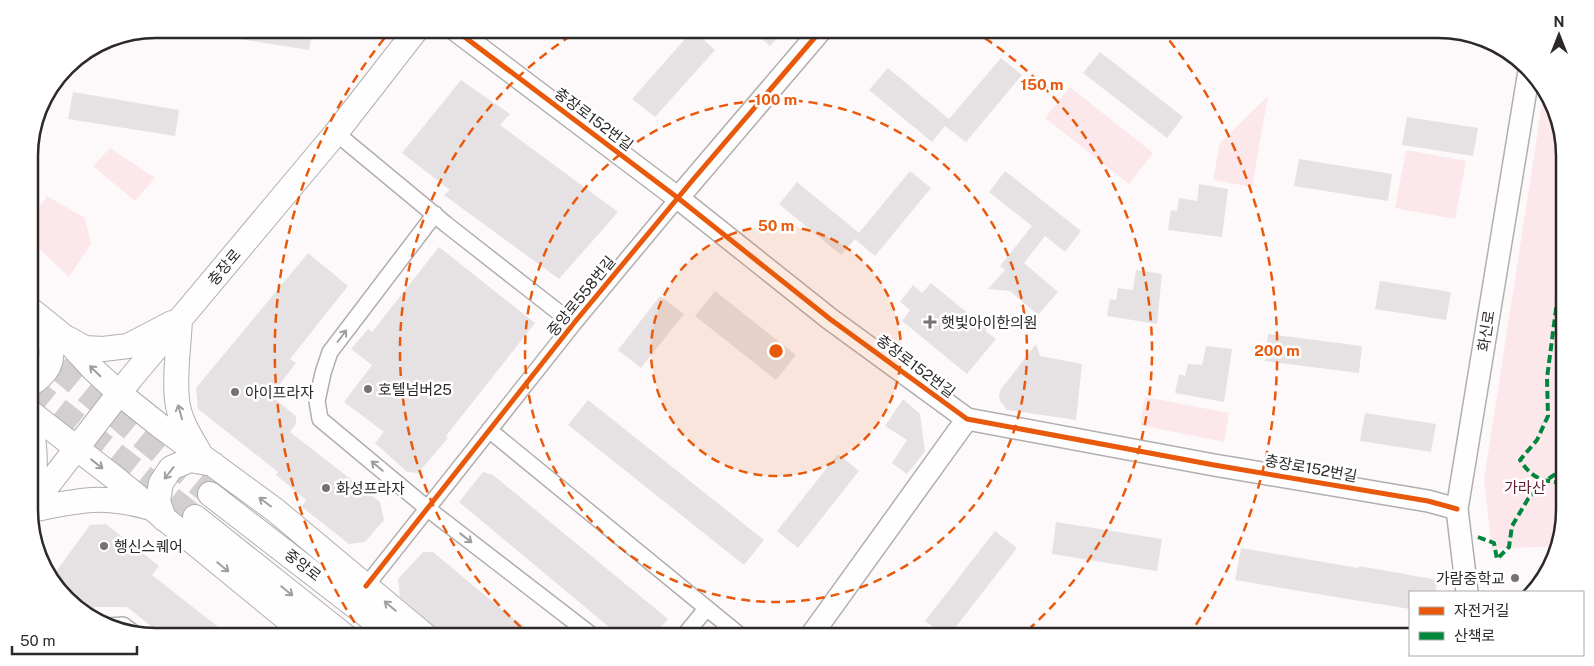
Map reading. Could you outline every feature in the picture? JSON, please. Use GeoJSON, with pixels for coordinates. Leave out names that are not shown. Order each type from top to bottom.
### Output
{"type":"FeatureCollection","features":[{"type":"Feature","properties":{"kind":"main road","name":"충장로"},"geometry":{"type":"LineString","coordinates":[[38,499],[119,393],[336,133],[410,38]]}},
{"type":"Feature","properties":{"kind":"main road"},"geometry":{"type":"LineString","coordinates":[[45,322],[85,348],[104,350],[128,346],[180,319]]}},
{"type":"Feature","properties":{"kind":"main road"},"geometry":{"type":"LineString","coordinates":[[180,319],[176,385],[177,401],[181,418],[207,459]]}},
{"type":"Feature","properties":{"kind":"main road"},"geometry":{"type":"LineString","coordinates":[[38,379],[47,371],[53,352],[45,322]]}},
{"type":"Feature","properties":{"kind":"main road"},"geometry":{"type":"LineString","coordinates":[[45,322],[119,393],[159,425],[275,510],[416,628]]}},
{"type":"Feature","properties":{"kind":"main road"},"geometry":{"type":"LineString","coordinates":[[38,418],[298,628]]}},
{"type":"Feature","properties":{"kind":"main road"},"geometry":{"type":"LineString","coordinates":[[158,514],[158,500],[162,483],[171,468],[190,460],[207,459]]}},
{"type":"Feature","properties":{"kind":"main road","name":"중앙로"},"geometry":{"type":"LineString","coordinates":[[210,494],[383,628]]}},
{"type":"Feature","properties":{"kind":"main road"},"geometry":{"type":"LineString","coordinates":[[38,507],[81,500],[102,499],[126,501],[158,514]]}},
{"type":"Feature","properties":{"kind":"main road","name":"중앙로"},"geometry":{"type":"LineString","coordinates":[[195,517],[335,628]]}},
{"type":"Feature","properties":{"kind":"street","name":"충장로152번길"},"geometry":{"type":"LineString","coordinates":[[466,38],[678,198],[830,319],[967,419],[1214,465],[1428,501],[1457,509]]}},
{"type":"Feature","properties":{"kind":"street","name":"중앙로558번길"},"geometry":{"type":"LineString","coordinates":[[366,586],[574,323],[814,38]]}},
{"type":"Feature","properties":{"kind":"street","name":"화신로"},"geometry":{"type":"LineString","coordinates":[[1468,591],[1457,509],[1528,79]]}},
{"type":"Feature","properties":{"kind":"street"},"geometry":{"type":"LineString","coordinates":[[336,133],[435,214],[574,323]]}},
{"type":"Feature","properties":{"kind":"street"},"geometry":{"type":"LineString","coordinates":[[435,214],[330,352],[323,373],[318,402],[320,419],[428,509],[582,628]]}},
{"type":"Feature","properties":{"kind":"street"},"geometry":{"type":"LineString","coordinates":[[816,628],[967,419]]}},
{"type":"Feature","properties":{"kind":"street"},"geometry":{"type":"LineString","coordinates":[[489,430],[730,628]]}},
{"type":"Feature","properties":{"kind":"street"},"geometry":{"type":"LineString","coordinates":[[690,628],[706,609]]}},
{"type":"Feature","properties":{"kind":"green space"},"geometry":{"type":"Polygon","coordinates":[[[1070,87],[1153,153],[1129,184],[1045,118],[1070,87]]]}},
{"type":"Feature","properties":{"kind":"green space"},"geometry":{"type":"Polygon","coordinates":[[[1268,96],[1252,187],[1213,180],[1220,143],[1268,96]]]}},
{"type":"Feature","properties":{"kind":"green space","name":"가라산"},"geometry":{"type":"Polygon","coordinates":[[[1543,100],[1548,110],[1552,125],[1556,156],[1556,510],[1550,546],[1492,549],[1484,480],[1543,100]]]}},
{"type":"Feature","properties":{"kind":"green space"},"geometry":{"type":"Polygon","coordinates":[[[110,148],[155,178],[135,201],[93,166],[110,148]]]}},
{"type":"Feature","properties":{"kind":"green space"},"geometry":{"type":"Polygon","coordinates":[[[1406,150],[1466,161],[1455,219],[1395,208],[1406,150]]]}},
{"type":"Feature","properties":{"kind":"green space"},"geometry":{"type":"Polygon","coordinates":[[[47,196],[85,218],[91,244],[69,277],[38,248],[38,209],[47,196]]]}},
{"type":"Feature","properties":{"kind":"green space"},"geometry":{"type":"Polygon","coordinates":[[[1145,397],[1229,413],[1224,442],[1140,425],[1145,397]]]}},
{"type":"Feature","properties":{"kind":"building"},"geometry":{"type":"Polygon","coordinates":[[[234,38],[311,38],[309,50],[234,38]]]}},
{"type":"Feature","properties":{"kind":"building"},"geometry":{"type":"Polygon","coordinates":[[[686,38],[702,38],[715,50],[655,117],[632,99],[686,38]]]}},
{"type":"Feature","properties":{"kind":"building"},"geometry":{"type":"Polygon","coordinates":[[[761,38],[777,38],[770,46],[761,38]]]}},
{"type":"Feature","properties":{"kind":"building"},"geometry":{"type":"Polygon","coordinates":[[[1100,52],[1183,117],[1167,138],[1083,73],[1100,52]]]}},
{"type":"Feature","properties":{"kind":"building"},"geometry":{"type":"Polygon","coordinates":[[[1001,58],[1022,75],[966,142],[945,126],[932,142],[869,90],[888,68],[949,119],[1001,58]]]}},
{"type":"Feature","properties":{"kind":"building"},"geometry":{"type":"Polygon","coordinates":[[[461,80],[510,114],[500,125],[618,212],[559,279],[444,195],[450,190],[402,153],[461,80]]]}},
{"type":"Feature","properties":{"kind":"building"},"geometry":{"type":"Polygon","coordinates":[[[73,92],[179,110],[175,136],[68,119],[73,92]]]}},
{"type":"Feature","properties":{"kind":"building"},"geometry":{"type":"Polygon","coordinates":[[[1407,117],[1478,128],[1473,156],[1402,145],[1407,117]]]}},
{"type":"Feature","properties":{"kind":"building"},"geometry":{"type":"Polygon","coordinates":[[[1299,159],[1392,174],[1388,201],[1294,186],[1299,159]]]}},
{"type":"Feature","properties":{"kind":"building"},"geometry":{"type":"Polygon","coordinates":[[[910,171],[931,188],[875,256],[855,239],[841,255],[779,204],[797,182],[859,233],[910,171]]]}},
{"type":"Feature","properties":{"kind":"building"},"geometry":{"type":"Polygon","coordinates":[[[1005,171],[1081,231],[1065,252],[1045,236],[1024,263],[1058,292],[1038,315],[1010,291],[988,289],[1005,270],[1000,266],[1032,226],[989,192],[1005,171]]]}},
{"type":"Feature","properties":{"kind":"building"},"geometry":{"type":"Polygon","coordinates":[[[1199,184],[1228,189],[1222,237],[1168,230],[1171,210],[1177,211],[1179,198],[1197,201],[1199,184]]]}},
{"type":"Feature","properties":{"kind":"building"},"geometry":{"type":"Polygon","coordinates":[[[439,247],[535,323],[446,436],[448,438],[418,473],[407,472],[375,443],[384,432],[344,402],[372,365],[351,349],[368,329],[372,332],[439,247]]]}},
{"type":"Feature","properties":{"kind":"building"},"geometry":{"type":"Polygon","coordinates":[[[308,253],[348,286],[290,359],[296,363],[271,396],[296,416],[296,424],[290,432],[380,502],[384,520],[365,542],[349,544],[302,507],[306,500],[276,475],[278,472],[198,409],[196,388],[308,253]]]}},
{"type":"Feature","properties":{"kind":"building"},"geometry":{"type":"Polygon","coordinates":[[[1136,270],[1162,274],[1157,324],[1107,316],[1110,299],[1116,300],[1118,288],[1133,290],[1136,270]]]}},
{"type":"Feature","properties":{"kind":"building"},"geometry":{"type":"Polygon","coordinates":[[[1380,281],[1451,292],[1446,320],[1375,309],[1380,281]]]}},
{"type":"Feature","properties":{"kind":"building"},"geometry":{"type":"Polygon","coordinates":[[[931,283],[987,329],[985,331],[996,339],[967,374],[902,321],[910,310],[900,302],[913,285],[922,293],[931,283]]]}},
{"type":"Feature","properties":{"kind":"building"},"geometry":{"type":"Polygon","coordinates":[[[715,291],[796,355],[776,380],[695,316],[715,291]]]}},
{"type":"Feature","properties":{"kind":"building"},"geometry":{"type":"Polygon","coordinates":[[[660,296],[684,314],[641,368],[618,350],[660,296]]]}},
{"type":"Feature","properties":{"kind":"building"},"geometry":{"type":"Polygon","coordinates":[[[1268,334],[1362,346],[1359,373],[1265,361],[1268,334]]]}},
{"type":"Feature","properties":{"kind":"building"},"geometry":{"type":"Polygon","coordinates":[[[1036,344],[1040,356],[1082,364],[1076,420],[1007,410],[1000,401],[1001,389],[1036,344]]]}},
{"type":"Feature","properties":{"kind":"building"},"geometry":{"type":"Polygon","coordinates":[[[1206,346],[1232,349],[1224,402],[1175,393],[1179,374],[1185,376],[1188,364],[1202,365],[1206,346]]]}},
{"type":"Feature","properties":{"kind":"building"},"geometry":{"type":"Polygon","coordinates":[[[903,399],[920,414],[925,452],[907,474],[892,463],[907,440],[885,426],[903,399]]]}},
{"type":"Feature","properties":{"kind":"building"},"geometry":{"type":"Polygon","coordinates":[[[588,400],[764,540],[744,565],[568,425],[588,400]]]}},
{"type":"Feature","properties":{"kind":"building"},"geometry":{"type":"Polygon","coordinates":[[[1365,413],[1436,424],[1431,452],[1360,441],[1365,413]]]}},
{"type":"Feature","properties":{"kind":"building"},"geometry":{"type":"Polygon","coordinates":[[[838,454],[859,471],[798,548],[777,531],[838,454]]]}},
{"type":"Feature","properties":{"kind":"building"},"geometry":{"type":"Polygon","coordinates":[[[483,472],[493,475],[668,619],[660,628],[610,628],[459,502],[483,472]]]}},
{"type":"Feature","properties":{"kind":"building"},"geometry":{"type":"Polygon","coordinates":[[[1056,522],[1162,539],[1157,571],[1052,554],[1056,522]]]}},
{"type":"Feature","properties":{"kind":"building","name":"행신스퀘어"},"geometry":{"type":"Polygon","coordinates":[[[106,524],[159,566],[152,575],[220,628],[153,628],[127,607],[95,607],[93,610],[90,609],[67,588],[55,573],[90,525],[106,524]]]}},
{"type":"Feature","properties":{"kind":"building"},"geometry":{"type":"Polygon","coordinates":[[[995,531],[1017,548],[955,628],[935,628],[925,621],[995,531]]]}},
{"type":"Feature","properties":{"kind":"building"},"geometry":{"type":"Polygon","coordinates":[[[1241,548],[1438,580],[1435,591],[1409,591],[1409,609],[1235,580],[1241,548]]]}},
{"type":"Feature","properties":{"kind":"building"},"geometry":{"type":"Polygon","coordinates":[[[423,552],[433,552],[526,628],[436,628],[400,597],[398,579],[423,552]]]}},
{"type":"Feature","properties":{"kind":"tunnel"},"geometry":{"type":"LineString","coordinates":[[38,352],[210,494]]}},
{"type":"Feature","properties":{"kind":"tunnel"},"geometry":{"type":"LineString","coordinates":[[38,393],[195,517]]}},
{"type":"Feature","properties":{"kind":"marked path"},"geometry":{"type":"LineString","coordinates":[[1556,309],[1547,378],[1548,416],[1537,440],[1520,460],[1534,476],[1556,482]]}},
{"type":"Feature","properties":{"kind":"marked path"},"geometry":{"type":"LineString","coordinates":[[1478,537],[1494,543],[1497,559],[1509,547],[1512,526],[1528,499],[1545,481],[1556,474]]}},
{"type":"Feature","properties":{"kind":"cycle path"},"geometry":{"type":"LineString","coordinates":[[466,38],[678,198],[830,319],[967,419],[1214,465],[1428,501],[1457,509]]}},
{"type":"Feature","properties":{"kind":"cycle path"},"geometry":{"type":"LineString","coordinates":[[366,586],[574,323],[814,38]]}},
{"type":"Feature","properties":{"kind":"place","name":"햇빛아이한의원"},"geometry":{"type":"Point","coordinates":[930,322]}},
{"type":"Feature","properties":{"kind":"place","name":"호텔넘버25"},"geometry":{"type":"Point","coordinates":[368,389]}},
{"type":"Feature","properties":{"kind":"place","name":"아이프라자"},"geometry":{"type":"Point","coordinates":[235,392]}},
{"type":"Feature","properties":{"kind":"place","name":"화성프라자"},"geometry":{"type":"Point","coordinates":[326,488]}},
{"type":"Feature","properties":{"kind":"place","name":"행신스퀘어"},"geometry":{"type":"Point","coordinates":[104,546]}},
{"type":"Feature","properties":{"kind":"place","name":"가람중학교"},"geometry":{"type":"Point","coordinates":[1515,578]}}]}
